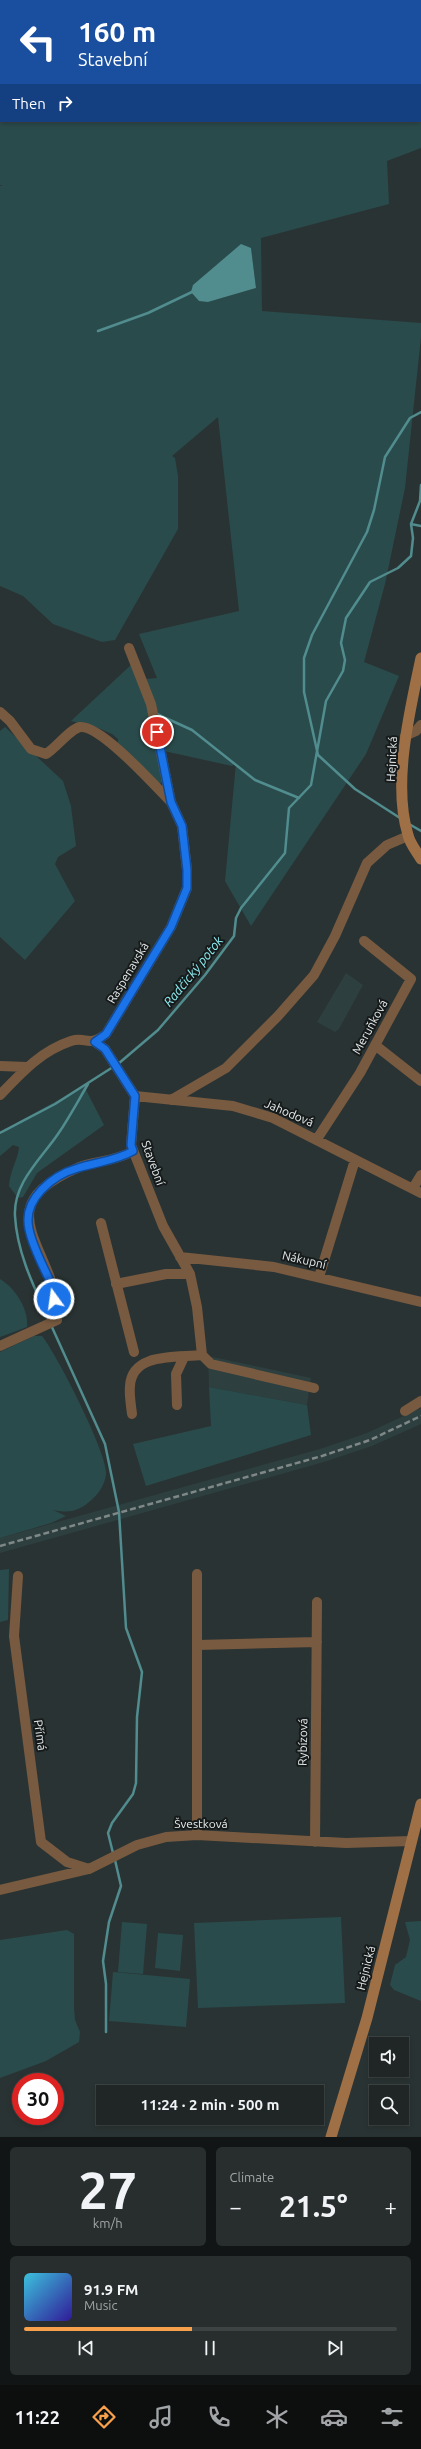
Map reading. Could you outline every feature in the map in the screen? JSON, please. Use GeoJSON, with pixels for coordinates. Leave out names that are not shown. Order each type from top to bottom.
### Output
{"type":"FeatureCollection","features":[{"type":"Feature","properties":{"kind":"main road","name":"Hejnická"},"geometry":{"type":"LineString","coordinates":[[421,658],[405,736],[404,797],[408,836],[421,859]]}},
{"type":"Feature","properties":{"kind":"main road","name":"Hejnická"},"geometry":{"type":"LineString","coordinates":[[331,2137],[367,2018],[421,1804]]}},
{"type":"Feature","properties":{"kind":"street","name":"Raspenavská"},"geometry":{"type":"LineString","coordinates":[[95,1042],[106,1034],[171,927],[187,888],[187,870],[182,826],[171,802],[151,704],[129,648]]}},
{"type":"Feature","properties":{"kind":"street","name":"Raspenavská"},"geometry":{"type":"LineString","coordinates":[[0,712],[10,721],[30,749],[46,754],[57,747],[72,731],[80,727],[90,730],[107,739],[171,802]]}},
{"type":"Feature","properties":{"kind":"street"},"geometry":{"type":"LineString","coordinates":[[405,736],[416,731],[421,725]]}},
{"type":"Feature","properties":{"kind":"street"},"geometry":{"type":"LineString","coordinates":[[172,1100],[226,1068],[278,1016],[314,975],[335,936],[367,863],[387,845],[408,836]]}},
{"type":"Feature","properties":{"kind":"street","name":"Meruňková"},"geometry":{"type":"LineString","coordinates":[[317,1139],[360,1073],[411,979],[364,941]]}},
{"type":"Feature","properties":{"kind":"street"},"geometry":{"type":"LineString","coordinates":[[0,1095],[27,1067],[49,1049],[74,1041],[95,1042],[105,1049],[135,1096]]}},
{"type":"Feature","properties":{"kind":"street"},"geometry":{"type":"LineString","coordinates":[[375,1045],[421,1081]]}},
{"type":"Feature","properties":{"kind":"street"},"geometry":{"type":"LineString","coordinates":[[0,1066],[27,1067]]}},
{"type":"Feature","properties":{"kind":"street","name":"Jahodová"},"geometry":{"type":"LineString","coordinates":[[135,1096],[233,1106],[273,1118],[417,1190]]}},
{"type":"Feature","properties":{"kind":"street","name":"Stavební"},"geometry":{"type":"LineString","coordinates":[[135,1096],[131,1145],[163,1226],[190,1274],[197,1307],[202,1355]]}},
{"type":"Feature","properties":{"kind":"street"},"geometry":{"type":"LineString","coordinates":[[0,1346],[57,1320],[53,1288],[28,1228],[33,1200],[52,1181],[76,1168],[119,1159],[133,1151]]}},
{"type":"Feature","properties":{"kind":"street"},"geometry":{"type":"LineString","coordinates":[[319,1277],[355,1160]]}},
{"type":"Feature","properties":{"kind":"street"},"geometry":{"type":"LineString","coordinates":[[417,1190],[421,1175]]}},
{"type":"Feature","properties":{"kind":"street"},"geometry":{"type":"LineString","coordinates":[[101,1223],[134,1352]]}},
{"type":"Feature","properties":{"kind":"street","name":"Nákupní"},"geometry":{"type":"LineString","coordinates":[[180,1257],[274,1267],[421,1302]]}},
{"type":"Feature","properties":{"kind":"street"},"geometry":{"type":"LineString","coordinates":[[116,1284],[166,1274],[190,1274]]}},
{"type":"Feature","properties":{"kind":"street"},"geometry":{"type":"LineString","coordinates":[[132,1414],[130,1386],[134,1370],[144,1361],[202,1355],[211,1364],[314,1388]]}},
{"type":"Feature","properties":{"kind":"street"},"geometry":{"type":"LineString","coordinates":[[176,1405],[176,1374],[184,1357]]}},
{"type":"Feature","properties":{"kind":"street"},"geometry":{"type":"LineString","coordinates":[[405,1411],[421,1401]]}},
{"type":"Feature","properties":{"kind":"street"},"geometry":{"type":"LineString","coordinates":[[197,1574],[197,1836]]}},
{"type":"Feature","properties":{"kind":"street","name":"Přímá"},"geometry":{"type":"LineString","coordinates":[[18,1576],[14,1636],[41,1842],[67,1862],[89,1869]]}},
{"type":"Feature","properties":{"kind":"street","name":"Rybízová"},"geometry":{"type":"LineString","coordinates":[[315,1842],[318,1602]]}},
{"type":"Feature","properties":{"kind":"street"},"geometry":{"type":"LineString","coordinates":[[198,1645],[317,1642]]}},
{"type":"Feature","properties":{"kind":"street","name":"Švestková"},"geometry":{"type":"LineString","coordinates":[[0,1890],[89,1869],[137,1844],[166,1837],[197,1836],[315,1842],[411,1841]]}},
{"type":"Feature","properties":{"kind":"shaded area"},"geometry":{"type":"Polygon","coordinates":[[[0,122],[421,122],[421,148],[387,161],[389,204],[261,238],[262,311],[421,323],[421,337],[405,488],[385,584],[364,662],[399,676],[366,754],[251,926],[225,881],[236,763],[232,766],[164,751],[146,679],[157,678],[139,634],[239,611],[218,417],[172,456],[175,458],[178,476],[178,529],[115,640],[102,642],[53,624],[23,596],[0,586],[0,186],[3,185],[0,185],[0,122]],[[251,248],[208,302],[256,288],[251,248]]]}},
{"type":"Feature","properties":{"kind":"shaded area"},"geometry":{"type":"Polygon","coordinates":[[[241,244],[251,248],[256,288],[208,302],[199,301],[191,292],[193,285],[241,244]]]}},
{"type":"Feature","properties":{"kind":"shaded area"},"geometry":{"type":"Polygon","coordinates":[[[133,663],[149,709],[163,783],[157,784],[118,744],[118,739],[112,734],[98,728],[71,721],[133,663]]]}},
{"type":"Feature","properties":{"kind":"shaded area"},"geometry":{"type":"Polygon","coordinates":[[[5,727],[63,781],[71,806],[76,846],[58,857],[55,864],[75,901],[25,960],[0,937],[0,731],[5,727]]]}},
{"type":"Feature","properties":{"kind":"shaded area"},"geometry":{"type":"Polygon","coordinates":[[[346,973],[363,985],[339,1029],[335,1032],[317,1022],[346,973]]]}},
{"type":"Feature","properties":{"kind":"shaded area"},"geometry":{"type":"Polygon","coordinates":[[[84,1086],[104,1125],[37,1173],[23,1197],[18,1198],[9,1186],[19,1147],[13,1145],[0,1156],[0,1135],[16,1123],[84,1086]]]}},
{"type":"Feature","properties":{"kind":"shaded area"},"geometry":{"type":"Polygon","coordinates":[[[0,1279],[16,1293],[20,1300],[26,1313],[27,1327],[0,1337],[0,1279]]]}},
{"type":"Feature","properties":{"kind":"shaded area"},"geometry":{"type":"Polygon","coordinates":[[[34,1336],[42,1336],[69,1382],[99,1446],[106,1474],[103,1486],[85,1505],[72,1511],[53,1510],[66,1516],[51,1523],[0,1538],[0,1352],[34,1336]]]}},
{"type":"Feature","properties":{"kind":"shaded area"},"geometry":{"type":"Polygon","coordinates":[[[208,1356],[311,1378],[307,1405],[209,1387],[208,1356]]]}},
{"type":"Feature","properties":{"kind":"shaded area"},"geometry":{"type":"Polygon","coordinates":[[[209,1387],[307,1405],[311,1435],[146,1486],[133,1444],[211,1426],[209,1387]]]}},
{"type":"Feature","properties":{"kind":"shaded area"},"geometry":{"type":"Polygon","coordinates":[[[421,1408],[421,1424],[372,1446],[324,1462],[0,1553],[0,1538],[320,1449],[367,1433],[421,1408]]]}},
{"type":"Feature","properties":{"kind":"shaded area"},"geometry":{"type":"Polygon","coordinates":[[[9,1569],[8,1620],[0,1622],[0,1570],[9,1569]]]}},
{"type":"Feature","properties":{"kind":"shaded area"},"geometry":{"type":"Polygon","coordinates":[[[341,1917],[345,2003],[198,2008],[194,1923],[341,1917]]]}},
{"type":"Feature","properties":{"kind":"shaded area"},"geometry":{"type":"Polygon","coordinates":[[[421,1921],[421,2001],[394,1990],[390,1985],[395,1965],[406,1957],[410,1940],[405,1922],[421,1921]]]}},
{"type":"Feature","properties":{"kind":"shaded area"},"geometry":{"type":"Polygon","coordinates":[[[122,1922],[147,1924],[143,1974],[118,1972],[122,1922]]]}},
{"type":"Feature","properties":{"kind":"shaded area"},"geometry":{"type":"Polygon","coordinates":[[[67,1930],[74,1934],[74,2008],[75,2020],[80,2032],[79,2042],[46,2061],[0,2078],[0,1940],[67,1930]]]}},
{"type":"Feature","properties":{"kind":"shaded area"},"geometry":{"type":"Polygon","coordinates":[[[158,1933],[183,1935],[180,1971],[155,1968],[158,1933]]]}},
{"type":"Feature","properties":{"kind":"shaded area"},"geometry":{"type":"Polygon","coordinates":[[[113,1972],[190,1979],[186,2027],[109,2021],[113,1972]]]}},
{"type":"Feature","properties":{"kind":"waterway"},"geometry":{"type":"LineString","coordinates":[[98,331],[148,313],[194,291]]}},
{"type":"Feature","properties":{"kind":"waterway"},"geometry":{"type":"LineString","coordinates":[[400,818],[355,789],[318,755],[304,692],[304,658],[312,635],[367,532],[374,510],[385,457],[410,418],[421,412]]}},
{"type":"Feature","properties":{"kind":"waterway","name":"Radčický potok"},"geometry":{"type":"LineString","coordinates":[[118,1064],[158,1030],[205,975],[234,936],[236,918],[241,908],[285,853],[289,808],[311,785],[326,701],[343,671],[345,660],[341,643],[346,618],[370,582],[398,568],[411,556],[413,538],[411,524],[420,501],[421,485]]}},
{"type":"Feature","properties":{"kind":"waterway"},"geometry":{"type":"LineString","coordinates":[[411,524],[421,526]]}},
{"type":"Feature","properties":{"kind":"waterway"},"geometry":{"type":"LineString","coordinates":[[157,714],[192,730],[255,780],[299,798]]}},
{"type":"Feature","properties":{"kind":"waterway"},"geometry":{"type":"LineString","coordinates":[[409,824],[421,831]]}},
{"type":"Feature","properties":{"kind":"waterway","name":"Radčický potok"},"geometry":{"type":"LineString","coordinates":[[0,1133],[55,1104],[113,1067]]}},
{"type":"Feature","properties":{"kind":"waterway"},"geometry":{"type":"LineString","coordinates":[[49,1320],[27,1270],[19,1243],[16,1230],[16,1204],[18,1193],[23,1182],[70,1116],[88,1084]]}},
{"type":"Feature","properties":{"kind":"waterway"},"geometry":{"type":"LineString","coordinates":[[51,1325],[105,1444],[119,1512],[126,1628],[142,1672],[137,1717],[136,1783],[133,1794],[112,1823],[108,1833],[113,1853]]}},
{"type":"Feature","properties":{"kind":"waterway"},"geometry":{"type":"LineString","coordinates":[[106,2032],[106,1984],[103,1961],[109,1922],[121,1886],[115,1860]]}},
{"type":"Feature","properties":{"kind":"railway"},"geometry":{"type":"LineString","coordinates":[[0,1546],[322,1456],[370,1440],[421,1416]]}},
{"type":"Feature","properties":{"kind":"route"},"geometry":{"type":"LineString","coordinates":[[54,1299],[53,1288],[28,1228],[29,1214],[33,1200],[40,1191],[52,1181],[76,1168],[119,1159],[133,1151],[131,1145],[135,1096],[105,1049],[95,1042],[106,1034],[171,927],[187,888],[187,870],[182,826],[171,802],[157,732]]}}]}
